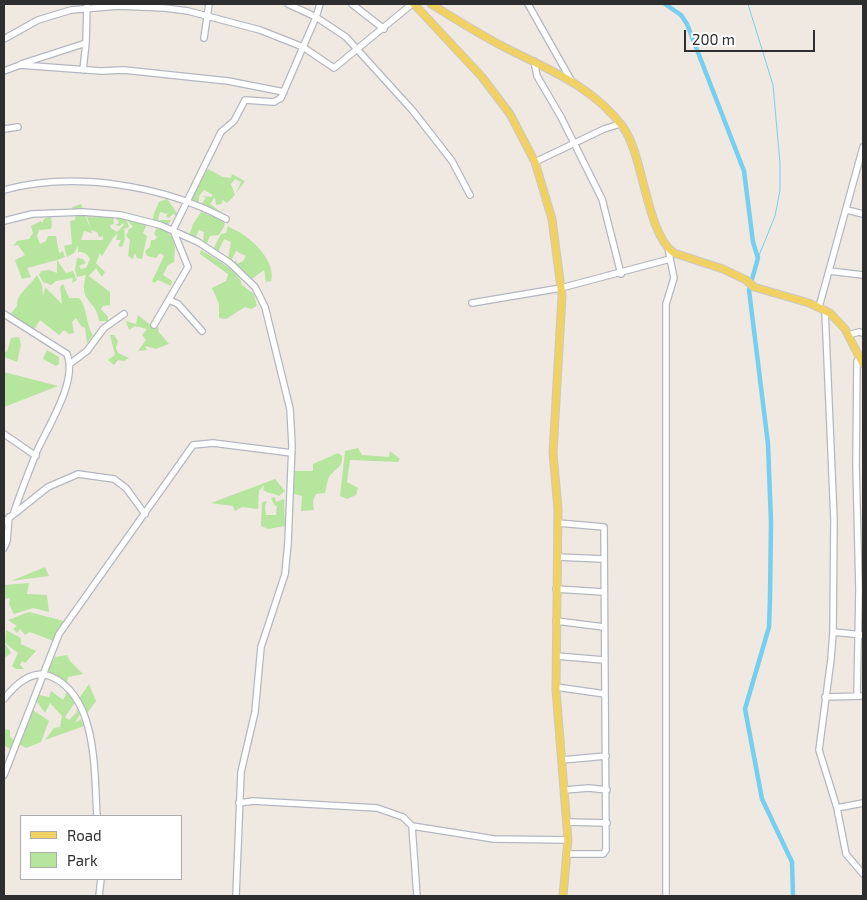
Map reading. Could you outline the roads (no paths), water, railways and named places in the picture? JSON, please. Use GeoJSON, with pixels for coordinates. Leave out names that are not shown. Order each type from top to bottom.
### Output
{"type":"FeatureCollection","features":[{"type":"Feature","properties":{"kind":"main road"},"geometry":{"type":"LineString","coordinates":[[413,4],[496,93],[510,114],[535,162],[552,219],[561,288],[553,453],[558,523],[556,687],[568,840],[563,896]]}},
{"type":"Feature","properties":{"kind":"main road"},"geometry":{"type":"LineString","coordinates":[[431,4],[502,46],[571,80],[589,92],[620,124],[630,141],[653,214],[668,248],[746,280],[754,287],[786,295],[822,309],[842,324],[862,361]]}},
{"type":"Feature","properties":{"kind":"street"},"geometry":{"type":"LineString","coordinates":[[204,38],[209,4]]}},
{"type":"Feature","properties":{"kind":"street"},"geometry":{"type":"LineString","coordinates":[[288,4],[316,17],[346,37],[413,111],[452,161],[470,195]]}},
{"type":"Feature","properties":{"kind":"street"},"geometry":{"type":"LineString","coordinates":[[173,230],[223,129],[234,121],[242,102],[251,99],[274,102],[278,101],[284,92],[320,4]]}},
{"type":"Feature","properties":{"kind":"street"},"geometry":{"type":"LineString","coordinates":[[352,4],[384,29]]}},
{"type":"Feature","properties":{"kind":"street"},"geometry":{"type":"LineString","coordinates":[[4,38],[38,20],[86,6],[165,8],[188,11],[208,18],[247,26],[303,48],[334,68],[413,4]]}},
{"type":"Feature","properties":{"kind":"street"},"geometry":{"type":"LineString","coordinates":[[528,4],[571,80]]}},
{"type":"Feature","properties":{"kind":"street"},"geometry":{"type":"LineString","coordinates":[[83,70],[86,42],[86,6]]}},
{"type":"Feature","properties":{"kind":"street"},"geometry":{"type":"LineString","coordinates":[[4,71],[86,42]]}},
{"type":"Feature","properties":{"kind":"street"},"geometry":{"type":"LineString","coordinates":[[534,61],[538,76],[575,144],[602,200],[621,274]]}},
{"type":"Feature","properties":{"kind":"street"},"geometry":{"type":"LineString","coordinates":[[20,64],[83,70],[192,76],[284,92]]}},
{"type":"Feature","properties":{"kind":"street"},"geometry":{"type":"LineString","coordinates":[[535,162],[620,124]]}},
{"type":"Feature","properties":{"kind":"street"},"geometry":{"type":"LineString","coordinates":[[4,129],[18,127]]}},
{"type":"Feature","properties":{"kind":"street"},"geometry":{"type":"LineString","coordinates":[[863,147],[829,271],[822,309],[834,535],[832,659],[825,697],[819,750],[837,808],[846,854],[863,874]]}},
{"type":"Feature","properties":{"kind":"street"},"geometry":{"type":"LineString","coordinates":[[4,190],[23,185],[48,183],[103,183],[131,186],[188,203],[226,219]]}},
{"type":"Feature","properties":{"kind":"street"},"geometry":{"type":"LineString","coordinates":[[847,210],[863,214]]}},
{"type":"Feature","properties":{"kind":"street"},"geometry":{"type":"LineString","coordinates":[[4,221],[32,214],[83,212],[121,215],[173,230],[198,242],[230,263],[244,275],[262,299],[287,389],[292,453],[285,574],[261,647],[257,694],[241,772],[236,896]]}},
{"type":"Feature","properties":{"kind":"street"},"geometry":{"type":"LineString","coordinates":[[154,325],[188,267],[173,230]]}},
{"type":"Feature","properties":{"kind":"street"},"geometry":{"type":"LineString","coordinates":[[666,896],[664,489],[666,304],[674,278],[668,248]]}},
{"type":"Feature","properties":{"kind":"street"},"geometry":{"type":"LineString","coordinates":[[472,303],[561,288],[621,274],[670,259]]}},
{"type":"Feature","properties":{"kind":"street"},"geometry":{"type":"LineString","coordinates":[[829,271],[863,275]]}},
{"type":"Feature","properties":{"kind":"street"},"geometry":{"type":"LineString","coordinates":[[169,300],[178,304],[202,331]]}},
{"type":"Feature","properties":{"kind":"street"},"geometry":{"type":"LineString","coordinates":[[4,314],[67,354],[71,363]]}},
{"type":"Feature","properties":{"kind":"street"},"geometry":{"type":"LineString","coordinates":[[4,548],[12,514],[62,396],[71,363],[87,351],[104,328],[124,314]]}},
{"type":"Feature","properties":{"kind":"street"},"geometry":{"type":"LineString","coordinates":[[848,335],[859,332],[863,333]]}},
{"type":"Feature","properties":{"kind":"street"},"geometry":{"type":"LineString","coordinates":[[825,697],[860,696],[861,591],[855,402],[857,362],[862,361]]}},
{"type":"Feature","properties":{"kind":"street"},"geometry":{"type":"LineString","coordinates":[[4,434],[36,456]]}},
{"type":"Feature","properties":{"kind":"street"},"geometry":{"type":"LineString","coordinates":[[4,775],[60,634],[196,443],[213,443],[292,453]]}},
{"type":"Feature","properties":{"kind":"street"},"geometry":{"type":"LineString","coordinates":[[4,522],[48,487],[78,474],[114,479],[126,488],[145,514]]}},
{"type":"Feature","properties":{"kind":"street"},"geometry":{"type":"LineString","coordinates":[[558,523],[604,527],[606,853],[566,854]]}},
{"type":"Feature","properties":{"kind":"street"},"geometry":{"type":"LineString","coordinates":[[557,557],[603,559]]}},
{"type":"Feature","properties":{"kind":"street"},"geometry":{"type":"LineString","coordinates":[[556,589],[603,592]]}},
{"type":"Feature","properties":{"kind":"street"},"geometry":{"type":"LineString","coordinates":[[556,621],[604,627]]}},
{"type":"Feature","properties":{"kind":"street"},"geometry":{"type":"LineString","coordinates":[[833,632],[861,635]]}},
{"type":"Feature","properties":{"kind":"street"},"geometry":{"type":"LineString","coordinates":[[556,656],[604,660]]}},
{"type":"Feature","properties":{"kind":"street"},"geometry":{"type":"LineString","coordinates":[[4,699],[25,679],[43,675],[63,684],[77,697],[81,704],[93,759],[97,815]]}},
{"type":"Feature","properties":{"kind":"street"},"geometry":{"type":"LineString","coordinates":[[556,687],[604,694]]}},
{"type":"Feature","properties":{"kind":"street"},"geometry":{"type":"LineString","coordinates":[[562,760],[606,756]]}},
{"type":"Feature","properties":{"kind":"street"},"geometry":{"type":"LineString","coordinates":[[565,790],[589,788],[607,790]]}},
{"type":"Feature","properties":{"kind":"street"},"geometry":{"type":"LineString","coordinates":[[239,803],[254,801],[377,808],[403,817],[412,826],[494,839],[568,840]]}},
{"type":"Feature","properties":{"kind":"street"},"geometry":{"type":"LineString","coordinates":[[837,808],[863,803]]}},
{"type":"Feature","properties":{"kind":"street"},"geometry":{"type":"LineString","coordinates":[[566,822],[607,823]]}},
{"type":"Feature","properties":{"kind":"street"},"geometry":{"type":"LineString","coordinates":[[412,826],[417,896]]}},
{"type":"Feature","properties":{"kind":"street"},"geometry":{"type":"LineString","coordinates":[[99,896],[101,880]]}},
{"type":"Feature","properties":{"kind":"waterway"},"geometry":{"type":"LineString","coordinates":[[665,4],[681,15],[687,24],[744,171],[753,242],[758,258],[749,290],[768,444],[771,522],[770,598],[769,627],[745,709],[762,799],[792,862],[793,896]]}},
{"type":"Feature","properties":{"kind":"waterway"},"geometry":{"type":"LineString","coordinates":[[748,4],[773,85],[780,163],[780,190],[775,216],[758,258]]}}]}
